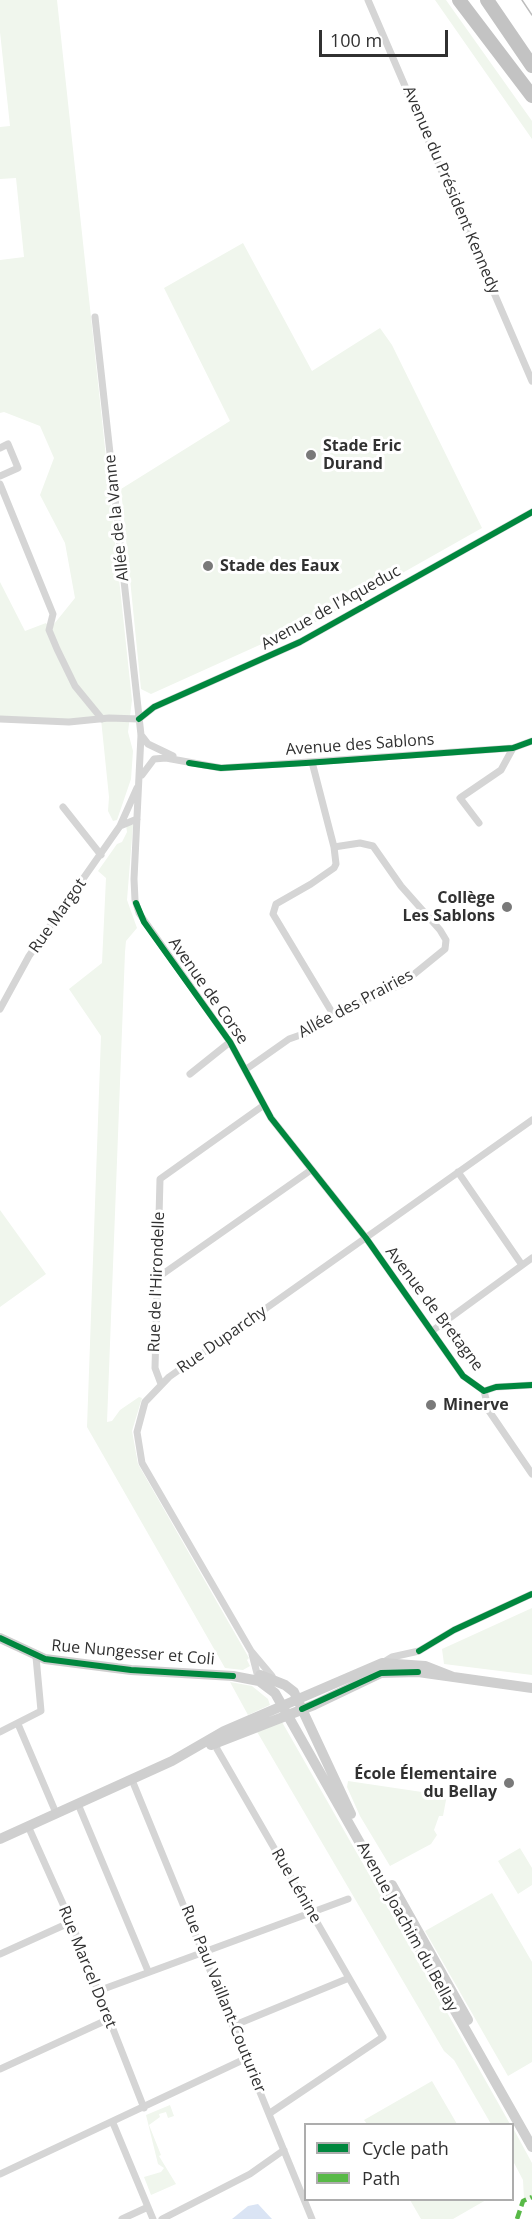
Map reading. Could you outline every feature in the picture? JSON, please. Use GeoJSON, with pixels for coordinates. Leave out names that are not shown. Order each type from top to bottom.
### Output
{"type":"FeatureCollection","features":[{"type":"Feature","properties":{"kind":"highway"},"geometry":{"type":"LineString","coordinates":[[459,0],[532,95]]}},
{"type":"Feature","properties":{"kind":"highway"},"geometry":{"type":"LineString","coordinates":[[467,0],[532,95]]}},
{"type":"Feature","properties":{"kind":"highway"},"geometry":{"type":"LineString","coordinates":[[487,0],[532,66]]}},
{"type":"Feature","properties":{"kind":"street","name":"Avenue du Président Kennedy"},"geometry":{"type":"LineString","coordinates":[[368,0],[532,381]]}},
{"type":"Feature","properties":{"kind":"street","name":"Allée de la Vanne"},"geometry":{"type":"LineString","coordinates":[[95,317],[139,719]]}},
{"type":"Feature","properties":{"kind":"street"},"geometry":{"type":"LineString","coordinates":[[0,448],[8,444],[18,468],[0,476]]}},
{"type":"Feature","properties":{"kind":"street"},"geometry":{"type":"LineString","coordinates":[[0,484],[53,614],[49,630],[57,649],[75,686],[102,719]]}},
{"type":"Feature","properties":{"kind":"street","name":"Avenue de l'Aqueduc"},"geometry":{"type":"LineString","coordinates":[[139,719],[154,707],[300,642],[532,512]]}},
{"type":"Feature","properties":{"kind":"street"},"geometry":{"type":"LineString","coordinates":[[0,719],[69,722],[139,719]]}},
{"type":"Feature","properties":{"kind":"street","name":"Avenue de Corse"},"geometry":{"type":"LineString","coordinates":[[139,719],[142,752],[134,891],[139,913],[230,1042],[264,1106],[366,1239]]}},
{"type":"Feature","properties":{"kind":"street","name":"Avenue des Sablons"},"geometry":{"type":"LineString","coordinates":[[141,735],[156,749],[189,763]]}},
{"type":"Feature","properties":{"kind":"street","name":"Avenue des Sablons"},"geometry":{"type":"LineString","coordinates":[[142,752],[154,759],[166,758],[221,768],[513,748],[532,741]]}},
{"type":"Feature","properties":{"kind":"street"},"geometry":{"type":"LineString","coordinates":[[479,823],[460,798],[501,770],[513,748]]}},
{"type":"Feature","properties":{"kind":"street"},"geometry":{"type":"LineString","coordinates":[[139,783],[147,764],[154,759]]}},
{"type":"Feature","properties":{"kind":"street"},"geometry":{"type":"LineString","coordinates":[[312,762],[334,847],[336,858],[334,868],[311,884],[280,900],[273,914],[333,1014]]}},
{"type":"Feature","properties":{"kind":"street","name":"Rue Margot"},"geometry":{"type":"LineString","coordinates":[[0,1009],[29,956],[120,826],[139,783]]}},
{"type":"Feature","properties":{"kind":"street"},"geometry":{"type":"LineString","coordinates":[[63,807],[101,855]]}},
{"type":"Feature","properties":{"kind":"street"},"geometry":{"type":"LineString","coordinates":[[120,826],[137,819]]}},
{"type":"Feature","properties":{"kind":"street","name":"Allée des Prairies"},"geometry":{"type":"LineString","coordinates":[[245,1070],[289,1039],[306,1033],[333,1014],[402,984],[446,949],[446,940],[440,930],[401,886],[373,846],[360,843],[334,847]]}},
{"type":"Feature","properties":{"kind":"street"},"geometry":{"type":"LineString","coordinates":[[190,1074],[230,1042]]}},
{"type":"Feature","properties":{"kind":"street","name":"Rue de l'Hirondelle"},"geometry":{"type":"LineString","coordinates":[[160,1384],[155,1368],[160,1179],[264,1106]]}},
{"type":"Feature","properties":{"kind":"street","name":"Rue Duparchy"},"geometry":{"type":"LineString","coordinates":[[299,1704],[290,1688],[266,1671],[251,1651],[140,1458],[137,1439],[139,1418],[145,1402],[160,1384],[532,1120]]}},
{"type":"Feature","properties":{"kind":"street"},"geometry":{"type":"LineString","coordinates":[[157,1278],[311,1170]]}},
{"type":"Feature","properties":{"kind":"street"},"geometry":{"type":"LineString","coordinates":[[458,1172],[522,1265]]}},
{"type":"Feature","properties":{"kind":"street","name":"Avenue de Bretagne"},"geometry":{"type":"LineString","coordinates":[[366,1239],[463,1376],[484,1391],[489,1411],[532,1474]]}},
{"type":"Feature","properties":{"kind":"street"},"geometry":{"type":"LineString","coordinates":[[432,1331],[532,1258]]}},
{"type":"Feature","properties":{"kind":"street"},"geometry":{"type":"LineString","coordinates":[[484,1391],[496,1387],[532,1384]]}},
{"type":"Feature","properties":{"kind":"street"},"geometry":{"type":"LineString","coordinates":[[299,1704],[392,1657],[419,1651],[454,1630],[532,1594]]}},
{"type":"Feature","properties":{"kind":"street","name":"Rue Nungesser et Coli"},"geometry":{"type":"LineString","coordinates":[[0,1638],[36,1657],[113,1668],[258,1678],[282,1684]]}},
{"type":"Feature","properties":{"kind":"street","name":"Rue Duparchy"},"geometry":{"type":"LineString","coordinates":[[251,1651],[258,1678]]}},
{"type":"Feature","properties":{"kind":"street"},"geometry":{"type":"LineString","coordinates":[[418,1669],[419,1651]]}},
{"type":"Feature","properties":{"kind":"street"},"geometry":{"type":"LineString","coordinates":[[0,1732],[41,1711],[36,1657]]}},
{"type":"Feature","properties":{"kind":"street"},"geometry":{"type":"LineString","coordinates":[[382,1663],[453,1677],[532,1688]]}},
{"type":"Feature","properties":{"kind":"street"},"geometry":{"type":"LineString","coordinates":[[0,1839],[286,1709],[381,1673],[418,1669]]}},
{"type":"Feature","properties":{"kind":"street"},"geometry":{"type":"LineString","coordinates":[[258,1678],[275,1693],[286,1709]]}},
{"type":"Feature","properties":{"kind":"street","name":"Avenue Joachim du Bellay"},"geometry":{"type":"LineString","coordinates":[[299,1704],[351,1813],[532,2133]]}},
{"type":"Feature","properties":{"kind":"street","name":"Avenue Joachim du Bellay"},"geometry":{"type":"LineString","coordinates":[[286,1709],[532,2147]]}},
{"type":"Feature","properties":{"kind":"street"},"geometry":{"type":"LineString","coordinates":[[18,1724],[57,1813]]}},
{"type":"Feature","properties":{"kind":"street","name":"Rue Lénine"},"geometry":{"type":"LineString","coordinates":[[218,1738],[312,1913],[383,2037],[270,2113]]}},
{"type":"Feature","properties":{"kind":"street","name":"Rue Paul Vaillant-Couturier"},"geometry":{"type":"LineString","coordinates":[[132,1780],[235,2025],[284,2150],[303,2186]]}},
{"type":"Feature","properties":{"kind":"street"},"geometry":{"type":"LineString","coordinates":[[78,1804],[148,1971]]}},
{"type":"Feature","properties":{"kind":"street","name":"Rue Marcel Doret"},"geometry":{"type":"LineString","coordinates":[[28,1826],[70,1922],[144,2108]]}},
{"type":"Feature","properties":{"kind":"street"},"geometry":{"type":"LineString","coordinates":[[98,1991],[348,1899]]}},
{"type":"Feature","properties":{"kind":"street"},"geometry":{"type":"LineString","coordinates":[[0,1954],[70,1922]]}},
{"type":"Feature","properties":{"kind":"street"},"geometry":{"type":"LineString","coordinates":[[235,2025],[349,1978]]}},
{"type":"Feature","properties":{"kind":"street"},"geometry":{"type":"LineString","coordinates":[[0,2069],[109,2019]]}},
{"type":"Feature","properties":{"kind":"street"},"geometry":{"type":"LineString","coordinates":[[0,2174],[113,2123],[247,2058]]}},
{"type":"Feature","properties":{"kind":"street"},"geometry":{"type":"LineString","coordinates":[[113,2123],[153,2219]]}},
{"type":"Feature","properties":{"kind":"street"},"geometry":{"type":"LineString","coordinates":[[162,2219],[250,2174],[284,2150]]}},
{"type":"Feature","properties":{"kind":"street","name":"Rue Paul Vaillant-Couturier"},"geometry":{"type":"LineString","coordinates":[[307,2201],[312,2219]]}},
{"type":"Feature","properties":{"kind":"street"},"geometry":{"type":"LineString","coordinates":[[122,2219],[148,2207]]}},
{"type":"Feature","properties":{"kind":"shaded area"},"geometry":{"type":"Polygon","coordinates":[[[0,0],[57,0],[132,700],[128,732],[133,751],[131,779],[117,820],[113,821],[108,811],[109,797],[101,719],[0,719],[0,582],[25,631],[46,623],[50,629],[75,598],[65,543],[40,495],[54,458],[40,426],[4,412],[0,413],[0,260],[24,257],[16,178],[0,179],[0,127],[10,126],[0,32],[0,0]]]}},
{"type":"Feature","properties":{"kind":"shaded area"},"geometry":{"type":"Polygon","coordinates":[[[435,0],[446,0],[532,121],[532,139],[435,0]]]}},
{"type":"Feature","properties":{"kind":"shaded area","name":"Stade Eric Durand"},"geometry":{"type":"Polygon","coordinates":[[[243,243],[312,371],[380,328],[392,345],[482,528],[312,624],[306,624],[151,694],[141,689],[121,489],[230,421],[164,288],[243,243]]]}},
{"type":"Feature","properties":{"kind":"shaded area"},"geometry":{"type":"Polygon","coordinates":[[[126,825],[133,825],[127,900],[137,928],[126,941],[125,952],[107,1422],[112,1421],[120,1410],[139,1397],[142,1398],[132,1431],[138,1464],[249,1658],[247,1660],[250,1666],[243,1670],[225,1668],[87,1427],[101,1036],[69,989],[102,963],[106,878],[98,871],[117,844],[122,842],[127,832],[126,825]]]}},
{"type":"Feature","properties":{"kind":"shaded area"},"geometry":{"type":"Polygon","coordinates":[[[0,1210],[46,1274],[0,1307],[0,1210]]]}},
{"type":"Feature","properties":{"kind":"shaded area"},"geometry":{"type":"Polygon","coordinates":[[[532,1608],[532,1675],[444,1664],[442,1649],[532,1608]]]}},
{"type":"Feature","properties":{"kind":"shaded area"},"geometry":{"type":"Polygon","coordinates":[[[230,1682],[252,1686],[268,1699],[270,1705],[248,1715],[230,1682]]]}},
{"type":"Feature","properties":{"kind":"shaded area"},"geometry":{"type":"Polygon","coordinates":[[[282,1722],[509,2123],[490,2123],[454,2060],[444,2051],[256,1730],[282,1722]]]}},
{"type":"Feature","properties":{"kind":"shaded area"},"geometry":{"type":"Polygon","coordinates":[[[348,1781],[442,1795],[446,1800],[443,1816],[439,1816],[434,1830],[437,1835],[431,1844],[390,1866],[360,1816],[347,1787],[348,1781]]]}},
{"type":"Feature","properties":{"kind":"shaded area"},"geometry":{"type":"Polygon","coordinates":[[[520,1848],[532,1868],[532,1885],[518,1894],[498,1861],[520,1848]]]}},
{"type":"Feature","properties":{"kind":"shaded area"},"geometry":{"type":"Polygon","coordinates":[[[492,1893],[532,1962],[532,2062],[508,2076],[425,1931],[492,1893]]]}},
{"type":"Feature","properties":{"kind":"shaded area"},"geometry":{"type":"Polygon","coordinates":[[[432,2081],[456,2123],[366,2123],[364,2120],[432,2081]]]}},
{"type":"Feature","properties":{"kind":"shaded area"},"geometry":{"type":"Polygon","coordinates":[[[170,2105],[174,2116],[168,2118],[166,2112],[159,2114],[160,2117],[149,2125],[161,2155],[159,2156],[176,2184],[151,2195],[144,2177],[161,2172],[164,2168],[158,2164],[146,2115],[170,2105]]]}},
{"type":"Feature","properties":{"kind":"shaded area"},"geometry":{"type":"Polygon","coordinates":[[[514,2130],[532,2163],[532,2200],[524,2199],[523,2180],[514,2163],[514,2130]]]}},
{"type":"Feature","properties":{"kind":"shaded area"},"geometry":{"type":"Polygon","coordinates":[[[411,2201],[484,2201],[453,2219],[421,2219],[411,2201]]]}},
{"type":"Feature","properties":{"kind":"water"},"geometry":{"type":"Polygon","coordinates":[[[258,2204],[272,2219],[232,2219],[248,2206],[258,2204]]]}},
{"type":"Feature","properties":{"kind":"tram line"},"geometry":{"type":"LineString","coordinates":[[522,0],[532,15]]}},
{"type":"Feature","properties":{"kind":"marked path"},"geometry":{"type":"LineString","coordinates":[[517,2219],[523,2201],[532,2197]]}},
{"type":"Feature","properties":{"kind":"cycle path"},"geometry":{"type":"LineString","coordinates":[[139,719],[154,707],[300,642],[532,512]]}},
{"type":"Feature","properties":{"kind":"cycle path"},"geometry":{"type":"LineString","coordinates":[[189,763],[221,768],[306,763],[513,748],[532,741]]}},
{"type":"Feature","properties":{"kind":"cycle path"},"geometry":{"type":"LineString","coordinates":[[136,903],[144,922],[230,1042],[271,1118],[366,1238],[463,1376],[484,1391],[496,1387],[532,1385]]}},
{"type":"Feature","properties":{"kind":"cycle path"},"geometry":{"type":"LineString","coordinates":[[419,1651],[454,1630],[532,1594]]}},
{"type":"Feature","properties":{"kind":"cycle path"},"geometry":{"type":"LineString","coordinates":[[0,1638],[45,1659],[131,1670],[233,1676]]}},
{"type":"Feature","properties":{"kind":"cycle path"},"geometry":{"type":"LineString","coordinates":[[302,1709],[381,1673],[418,1672]]}},
{"type":"Feature","properties":{"kind":"place","name":"Stade Eric Durand"},"geometry":{"type":"Point","coordinates":[311,455]}},
{"type":"Feature","properties":{"kind":"place","name":"Stade des Eaux"},"geometry":{"type":"Point","coordinates":[208,566]}},
{"type":"Feature","properties":{"kind":"place","name":"Collège Les Sablons"},"geometry":{"type":"Point","coordinates":[507,907]}},
{"type":"Feature","properties":{"kind":"place","name":"Minerve"},"geometry":{"type":"Point","coordinates":[431,1405]}},
{"type":"Feature","properties":{"kind":"place","name":"École Élementaire du Bellay"},"geometry":{"type":"Point","coordinates":[509,1783]}}]}
